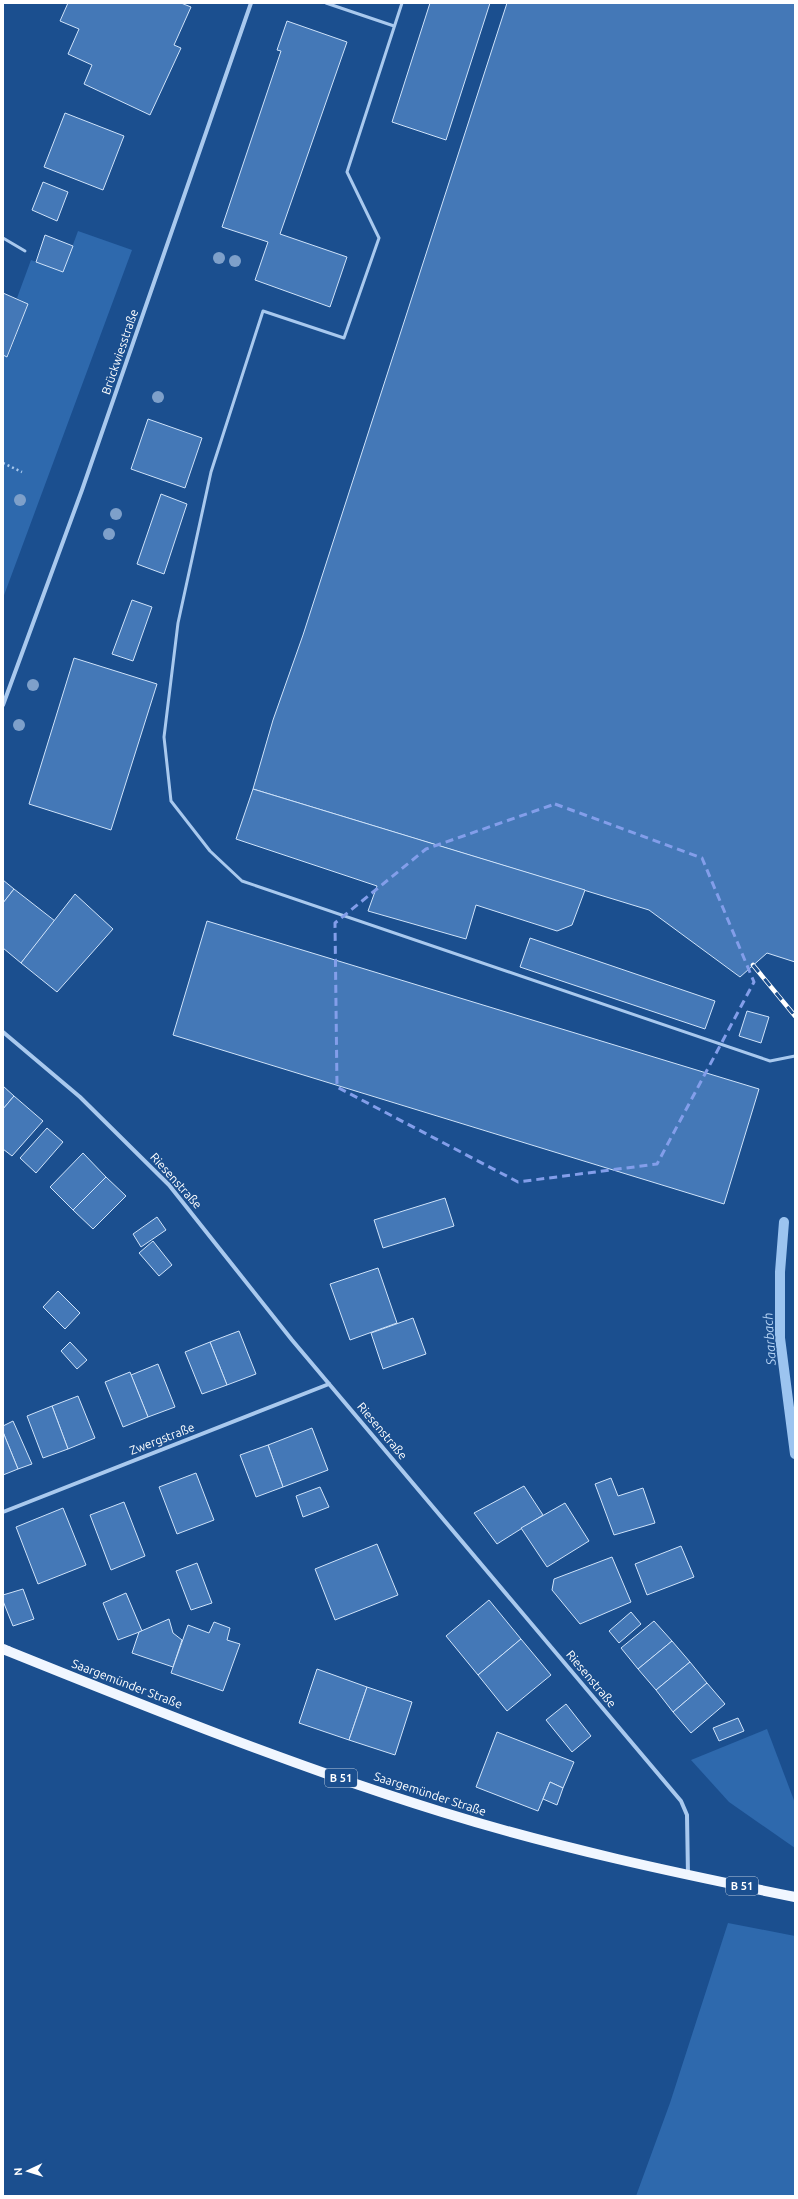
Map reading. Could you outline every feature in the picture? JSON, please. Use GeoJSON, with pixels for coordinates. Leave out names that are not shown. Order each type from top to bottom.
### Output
{"type":"FeatureCollection","features":[{"type":"Feature","properties":{"kind":"main road","name":"Saargemünder Straße"},"geometry":{"type":"LineString","coordinates":[[3,1649],[148,1708],[384,1794],[515,1834],[595,1854],[795,1898]]}},
{"type":"Feature","properties":{"kind":"street","name":"Brückwiesstraße"},"geometry":{"type":"LineString","coordinates":[[3,705],[82,490],[251,3]]}},
{"type":"Feature","properties":{"kind":"street","name":"Riesenstraße"},"geometry":{"type":"LineString","coordinates":[[3,1032],[80,1097],[169,1185],[329,1384],[681,1801],[687,1814],[688,1875]]}},
{"type":"Feature","properties":{"kind":"street","name":"Zwergstraße"},"geometry":{"type":"LineString","coordinates":[[3,1512],[329,1384]]}},
{"type":"Feature","properties":{"kind":"lane"},"geometry":{"type":"LineString","coordinates":[[326,3],[394,26]]}},
{"type":"Feature","properties":{"kind":"lane"},"geometry":{"type":"LineString","coordinates":[[402,3],[348,172],[379,238],[344,338],[263,311],[211,472],[178,623],[164,737],[171,801],[210,851],[242,881],[770,1061],[795,1056]]}},
{"type":"Feature","properties":{"kind":"lane"},"geometry":{"type":"LineString","coordinates":[[3,238],[25,251]]}},
{"type":"Feature","properties":{"kind":"path"},"geometry":{"type":"LineString","coordinates":[[3,463],[22,472]]}},
{"type":"Feature","properties":{"kind":"highlighted area"},"geometry":{"type":"Polygon","coordinates":[[[555,804],[702,858],[754,982],[657,1164],[518,1182],[337,1087],[335,923],[426,849],[555,804]]]}},
{"type":"Feature","properties":{"kind":"shaded area"},"geometry":{"type":"Polygon","coordinates":[[[78,231],[132,250],[3,598],[3,355],[8,357],[28,304],[17,298],[31,260],[63,272],[78,231]]]}},
{"type":"Feature","properties":{"kind":"shaded area"},"geometry":{"type":"Polygon","coordinates":[[[767,1729],[795,1803],[795,1848],[729,1802],[691,1760],[767,1729]]]}},
{"type":"Feature","properties":{"kind":"shaded area"},"geometry":{"type":"Polygon","coordinates":[[[728,1923],[795,1936],[795,2196],[636,2196],[670,2103],[728,1923]]]}},
{"type":"Feature","properties":{"kind":"building"},"geometry":{"type":"Polygon","coordinates":[[[68,3],[181,3],[191,7],[174,45],[181,48],[150,115],[84,84],[92,65],[68,54],[79,29],[60,21],[68,3]]]}},
{"type":"Feature","properties":{"kind":"building"},"geometry":{"type":"Polygon","coordinates":[[[430,3],[490,3],[446,140],[392,122],[430,3]]]}},
{"type":"Feature","properties":{"kind":"building"},"geometry":{"type":"Polygon","coordinates":[[[507,3],[795,3],[795,962],[767,953],[740,977],[649,910],[253,789],[273,720],[303,635],[507,3]]]}},
{"type":"Feature","properties":{"kind":"building"},"geometry":{"type":"Polygon","coordinates":[[[287,21],[347,42],[280,234],[347,257],[330,307],[255,280],[268,242],[222,227],[281,51],[277,50],[287,21]]]}},
{"type":"Feature","properties":{"kind":"building"},"geometry":{"type":"Polygon","coordinates":[[[65,113],[124,136],[103,190],[44,167],[65,113]]]}},
{"type":"Feature","properties":{"kind":"building"},"geometry":{"type":"Polygon","coordinates":[[[43,182],[68,192],[57,221],[32,210],[43,182]]]}},
{"type":"Feature","properties":{"kind":"building"},"geometry":{"type":"Polygon","coordinates":[[[45,235],[73,246],[63,272],[36,262],[45,235]]]}},
{"type":"Feature","properties":{"kind":"building"},"geometry":{"type":"Polygon","coordinates":[[[3,293],[28,304],[7,357],[3,355],[3,293]]]}},
{"type":"Feature","properties":{"kind":"building"},"geometry":{"type":"Polygon","coordinates":[[[148,419],[202,438],[185,488],[131,469],[148,419]]]}},
{"type":"Feature","properties":{"kind":"building"},"geometry":{"type":"Polygon","coordinates":[[[161,494],[187,504],[164,574],[137,564],[161,494]]]}},
{"type":"Feature","properties":{"kind":"building"},"geometry":{"type":"Polygon","coordinates":[[[132,600],[152,607],[133,661],[112,654],[132,600]]]}},
{"type":"Feature","properties":{"kind":"building"},"geometry":{"type":"Polygon","coordinates":[[[74,658],[157,684],[111,830],[29,804],[74,658]]]}},
{"type":"Feature","properties":{"kind":"building"},"geometry":{"type":"Polygon","coordinates":[[[253,789],[585,890],[572,925],[557,931],[476,905],[466,939],[368,911],[377,886],[236,839],[253,789]]]}},
{"type":"Feature","properties":{"kind":"building"},"geometry":{"type":"Polygon","coordinates":[[[3,880],[14,889],[3,903],[3,880]]]}},
{"type":"Feature","properties":{"kind":"building"},"geometry":{"type":"Polygon","coordinates":[[[14,889],[55,921],[21,963],[3,948],[3,903],[14,889]]]}},
{"type":"Feature","properties":{"kind":"building"},"geometry":{"type":"Polygon","coordinates":[[[75,894],[113,929],[57,992],[21,963],[75,894]]]}},
{"type":"Feature","properties":{"kind":"building"},"geometry":{"type":"Polygon","coordinates":[[[207,921],[759,1089],[724,1204],[173,1035],[207,921]]]}},
{"type":"Feature","properties":{"kind":"building"},"geometry":{"type":"Polygon","coordinates":[[[530,938],[715,1001],[705,1029],[520,967],[530,938]]]}},
{"type":"Feature","properties":{"kind":"building"},"geometry":{"type":"Polygon","coordinates":[[[747,1011],[769,1017],[761,1043],[739,1036],[747,1011]]]}},
{"type":"Feature","properties":{"kind":"building"},"geometry":{"type":"Polygon","coordinates":[[[3,1086],[14,1096],[3,1109],[3,1086]]]}},
{"type":"Feature","properties":{"kind":"building"},"geometry":{"type":"Polygon","coordinates":[[[14,1096],[43,1121],[12,1156],[3,1149],[3,1109],[14,1096]]]}},
{"type":"Feature","properties":{"kind":"building"},"geometry":{"type":"Polygon","coordinates":[[[47,1128],[63,1142],[36,1173],[20,1158],[47,1128]]]}},
{"type":"Feature","properties":{"kind":"building"},"geometry":{"type":"Polygon","coordinates":[[[83,1153],[106,1177],[73,1210],[50,1187],[83,1153]]]}},
{"type":"Feature","properties":{"kind":"building"},"geometry":{"type":"Polygon","coordinates":[[[106,1177],[126,1196],[93,1229],[73,1210],[106,1177]]]}},
{"type":"Feature","properties":{"kind":"building"},"geometry":{"type":"Polygon","coordinates":[[[445,1198],[454,1226],[383,1248],[374,1220],[445,1198]]]}},
{"type":"Feature","properties":{"kind":"building"},"geometry":{"type":"Polygon","coordinates":[[[157,1217],[166,1230],[141,1247],[133,1234],[157,1217]]]}},
{"type":"Feature","properties":{"kind":"building"},"geometry":{"type":"Polygon","coordinates":[[[153,1241],[172,1265],[159,1276],[139,1253],[153,1241]]]}},
{"type":"Feature","properties":{"kind":"building"},"geometry":{"type":"Polygon","coordinates":[[[378,1268],[397,1323],[350,1340],[330,1284],[378,1268]]]}},
{"type":"Feature","properties":{"kind":"building"},"geometry":{"type":"Polygon","coordinates":[[[58,1291],[80,1313],[65,1329],[43,1307],[58,1291]]]}},
{"type":"Feature","properties":{"kind":"building"},"geometry":{"type":"Polygon","coordinates":[[[413,1318],[426,1354],[383,1369],[371,1333],[413,1318]]]}},
{"type":"Feature","properties":{"kind":"building"},"geometry":{"type":"Polygon","coordinates":[[[239,1331],[256,1374],[227,1385],[210,1342],[239,1331]]]}},
{"type":"Feature","properties":{"kind":"building"},"geometry":{"type":"Polygon","coordinates":[[[70,1342],[87,1360],[77,1369],[61,1351],[70,1342]]]}},
{"type":"Feature","properties":{"kind":"building"},"geometry":{"type":"Polygon","coordinates":[[[210,1342],[227,1385],[202,1394],[185,1352],[210,1342]]]}},
{"type":"Feature","properties":{"kind":"building"},"geometry":{"type":"Polygon","coordinates":[[[158,1364],[175,1407],[148,1417],[131,1375],[158,1364]]]}},
{"type":"Feature","properties":{"kind":"building"},"geometry":{"type":"Polygon","coordinates":[[[130,1372],[148,1417],[123,1427],[105,1382],[130,1372]]]}},
{"type":"Feature","properties":{"kind":"building"},"geometry":{"type":"Polygon","coordinates":[[[78,1396],[95,1438],[68,1449],[52,1406],[78,1396]]]}},
{"type":"Feature","properties":{"kind":"building"},"geometry":{"type":"Polygon","coordinates":[[[52,1406],[68,1449],[43,1458],[27,1416],[52,1406]]]}},
{"type":"Feature","properties":{"kind":"building"},"geometry":{"type":"Polygon","coordinates":[[[13,1421],[32,1464],[18,1469],[3,1432],[3,1426],[13,1421]]]}},
{"type":"Feature","properties":{"kind":"building"},"geometry":{"type":"Polygon","coordinates":[[[312,1428],[328,1470],[283,1487],[268,1445],[312,1428]]]}},
{"type":"Feature","properties":{"kind":"building"},"geometry":{"type":"Polygon","coordinates":[[[3,1432],[18,1469],[3,1475],[3,1432]]]}},
{"type":"Feature","properties":{"kind":"building"},"geometry":{"type":"Polygon","coordinates":[[[268,1445],[283,1487],[256,1497],[240,1455],[268,1445]]]}},
{"type":"Feature","properties":{"kind":"building"},"geometry":{"type":"Polygon","coordinates":[[[196,1473],[214,1520],[177,1534],[159,1487],[196,1473]]]}},
{"type":"Feature","properties":{"kind":"building"},"geometry":{"type":"Polygon","coordinates":[[[611,1478],[618,1496],[643,1488],[655,1523],[614,1535],[595,1484],[611,1478]]]}},
{"type":"Feature","properties":{"kind":"building"},"geometry":{"type":"Polygon","coordinates":[[[524,1486],[543,1515],[497,1544],[474,1513],[524,1486]]]}},
{"type":"Feature","properties":{"kind":"building"},"geometry":{"type":"Polygon","coordinates":[[[320,1487],[329,1507],[303,1517],[296,1496],[320,1487]]]}},
{"type":"Feature","properties":{"kind":"building"},"geometry":{"type":"Polygon","coordinates":[[[124,1502],[145,1556],[111,1570],[90,1515],[124,1502]]]}},
{"type":"Feature","properties":{"kind":"building"},"geometry":{"type":"Polygon","coordinates":[[[565,1503],[589,1541],[547,1567],[521,1528],[565,1503]]]}},
{"type":"Feature","properties":{"kind":"building"},"geometry":{"type":"Polygon","coordinates":[[[63,1508],[86,1565],[38,1584],[16,1527],[63,1508]]]}},
{"type":"Feature","properties":{"kind":"building"},"geometry":{"type":"Polygon","coordinates":[[[377,1544],[398,1595],[335,1620],[315,1569],[377,1544]]]}},
{"type":"Feature","properties":{"kind":"building"},"geometry":{"type":"Polygon","coordinates":[[[681,1546],[694,1577],[647,1595],[635,1564],[681,1546]]]}},
{"type":"Feature","properties":{"kind":"building"},"geometry":{"type":"Polygon","coordinates":[[[612,1557],[631,1602],[580,1624],[552,1590],[554,1579],[612,1557]]]}},
{"type":"Feature","properties":{"kind":"building"},"geometry":{"type":"Polygon","coordinates":[[[197,1563],[212,1603],[191,1610],[176,1571],[197,1563]]]}},
{"type":"Feature","properties":{"kind":"building"},"geometry":{"type":"Polygon","coordinates":[[[23,1589],[34,1619],[13,1626],[3,1601],[3,1595],[23,1589]]]}},
{"type":"Feature","properties":{"kind":"building"},"geometry":{"type":"Polygon","coordinates":[[[126,1593],[142,1631],[118,1640],[103,1603],[126,1593]]]}},
{"type":"Feature","properties":{"kind":"building"},"geometry":{"type":"Polygon","coordinates":[[[489,1600],[521,1639],[478,1675],[446,1636],[489,1600]]]}},
{"type":"Feature","properties":{"kind":"building"},"geometry":{"type":"Polygon","coordinates":[[[631,1612],[641,1624],[619,1643],[609,1631],[631,1612]]]}},
{"type":"Feature","properties":{"kind":"building"},"geometry":{"type":"Polygon","coordinates":[[[169,1619],[173,1633],[182,1640],[173,1667],[132,1653],[139,1632],[169,1619]]]}},
{"type":"Feature","properties":{"kind":"building"},"geometry":{"type":"Polygon","coordinates":[[[654,1621],[672,1641],[638,1669],[621,1648],[654,1621]]]}},
{"type":"Feature","properties":{"kind":"building"},"geometry":{"type":"Polygon","coordinates":[[[214,1622],[230,1628],[227,1640],[240,1644],[223,1691],[171,1673],[188,1625],[209,1633],[214,1622]]]}},
{"type":"Feature","properties":{"kind":"building"},"geometry":{"type":"Polygon","coordinates":[[[521,1639],[551,1675],[507,1711],[478,1675],[521,1639]]]}},
{"type":"Feature","properties":{"kind":"building"},"geometry":{"type":"Polygon","coordinates":[[[672,1641],[690,1662],[656,1690],[638,1669],[672,1641]]]}},
{"type":"Feature","properties":{"kind":"building"},"geometry":{"type":"Polygon","coordinates":[[[690,1662],[707,1683],[673,1712],[656,1690],[690,1662]]]}},
{"type":"Feature","properties":{"kind":"building"},"geometry":{"type":"Polygon","coordinates":[[[317,1669],[367,1687],[349,1740],[299,1723],[317,1669]]]}},
{"type":"Feature","properties":{"kind":"building"},"geometry":{"type":"Polygon","coordinates":[[[707,1683],[725,1704],[691,1733],[673,1712],[707,1683]]]}},
{"type":"Feature","properties":{"kind":"building"},"geometry":{"type":"Polygon","coordinates":[[[367,1687],[412,1702],[395,1755],[349,1740],[367,1687]]]}},
{"type":"Feature","properties":{"kind":"building"},"geometry":{"type":"Polygon","coordinates":[[[566,1704],[591,1736],[572,1752],[546,1720],[566,1704]]]}},
{"type":"Feature","properties":{"kind":"building"},"geometry":{"type":"Polygon","coordinates":[[[738,1718],[744,1731],[719,1741],[713,1728],[738,1718]]]}},
{"type":"Feature","properties":{"kind":"building"},"geometry":{"type":"Polygon","coordinates":[[[497,1732],[574,1762],[563,1788],[550,1782],[538,1811],[476,1787],[497,1732]]]}},
{"type":"Feature","properties":{"kind":"building"},"geometry":{"type":"Polygon","coordinates":[[[550,1782],[563,1788],[557,1805],[543,1799],[550,1782]]]}},
{"type":"Feature","properties":{"kind":"waterway","name":"Saarbach"},"geometry":{"type":"LineString","coordinates":[[784,1222],[780,1272],[780,1338],[795,1454]]}},
{"type":"Feature","properties":{"kind":"railway"},"geometry":{"type":"LineString","coordinates":[[753,965],[795,1016]]}}]}
